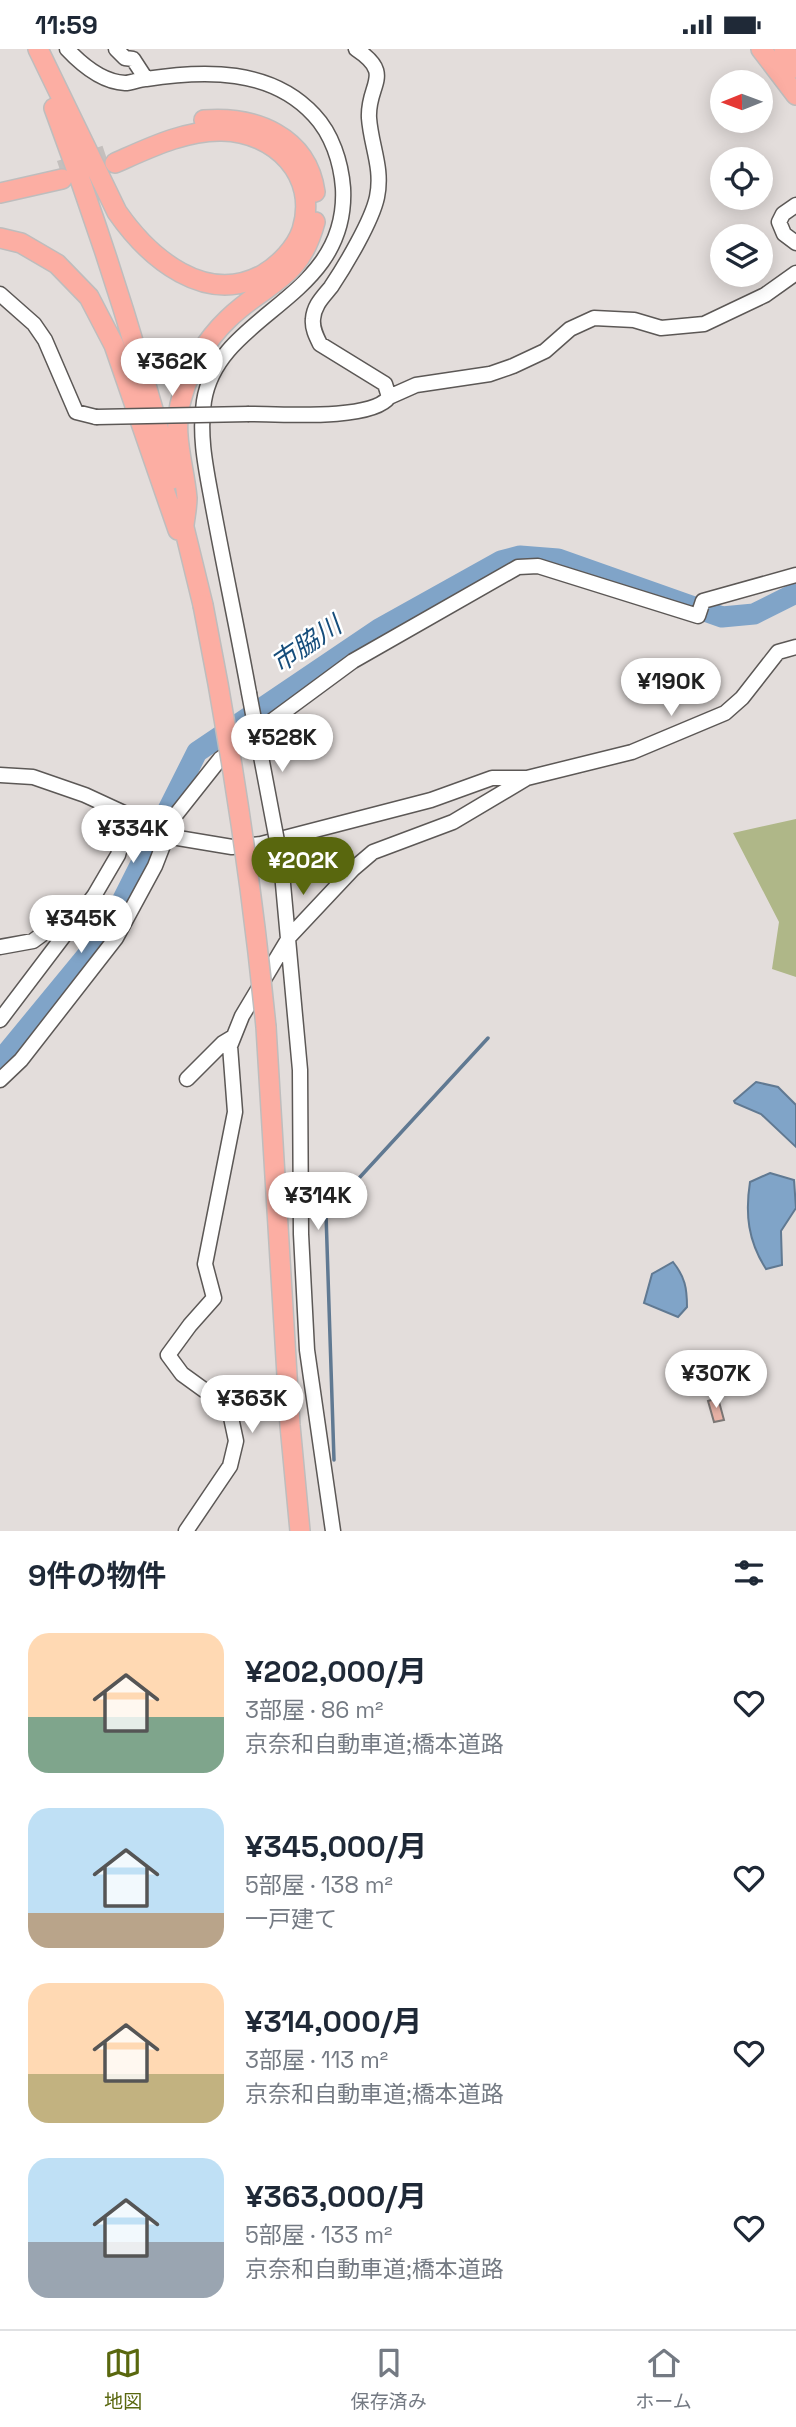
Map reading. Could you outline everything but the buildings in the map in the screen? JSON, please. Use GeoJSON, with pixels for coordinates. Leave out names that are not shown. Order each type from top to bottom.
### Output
{"type":"FeatureCollection","features":[{"type":"Feature","properties":{"kind":"highway"},"geometry":{"type":"LineString","coordinates":[[28,49],[91,206],[149,394],[203,605],[230,742],[254,909],[266,1027],[290,1425],[300,1531]]}},
{"type":"Feature","properties":{"kind":"highway"},"geometry":{"type":"LineString","coordinates":[[38,49],[117,212],[131,232],[166,265],[191,279],[218,285],[251,281],[274,267],[302,231],[305,202],[299,179],[276,145],[253,135],[221,131],[192,134],[113,158],[172,129],[203,120],[231,118],[267,128],[296,149],[305,160],[315,188],[315,223],[308,247],[297,266],[229,318],[207,343],[188,379],[181,399],[178,429],[179,461],[187,499],[184,525]]}},
{"type":"Feature","properties":{"kind":"highway"},"geometry":{"type":"LineString","coordinates":[[761,49],[796,95]]}},
{"type":"Feature","properties":{"kind":"highway"},"geometry":{"type":"LineString","coordinates":[[784,49],[796,68]]}},
{"type":"Feature","properties":{"kind":"highway"},"geometry":{"type":"LineString","coordinates":[[0,182],[61,175],[0,193]]}},
{"type":"Feature","properties":{"kind":"highway"},"geometry":{"type":"LineString","coordinates":[[0,238],[21,243],[57,264],[89,297],[114,345],[195,573]]}},
{"type":"Feature","properties":{"kind":"street"},"geometry":{"type":"LineString","coordinates":[[67,49],[82,65],[112,80],[127,83],[146,79],[247,76],[292,95],[316,116],[338,160],[344,207],[327,254],[314,275],[230,348],[213,376],[204,399],[203,463],[281,862],[290,936],[301,1091],[301,1234],[307,1350],[333,1531]]}},
{"type":"Feature","properties":{"kind":"street"},"geometry":{"type":"LineString","coordinates":[[116,49],[125,58],[133,59],[146,79]]}},
{"type":"Feature","properties":{"kind":"street"},"geometry":{"type":"LineString","coordinates":[[356,49],[375,64],[379,77],[370,103],[369,118],[380,176],[377,200],[331,286],[318,302],[313,319],[320,344],[385,384],[389,397]]}},
{"type":"Feature","properties":{"kind":"street"},"geometry":{"type":"LineString","coordinates":[[796,205],[783,214],[779,222],[784,234],[796,243]]}},
{"type":"Feature","properties":{"kind":"street"},"geometry":{"type":"LineString","coordinates":[[0,294],[34,324],[45,340],[76,412],[96,417],[342,412],[379,405],[389,397],[423,384],[489,375],[545,351],[570,329],[594,318],[635,320],[661,328],[704,324],[765,295],[796,273]]}},
{"type":"Feature","properties":{"kind":"street"},"geometry":{"type":"LineString","coordinates":[[314,275],[331,286]]}},
{"type":"Feature","properties":{"kind":"street"},"geometry":{"type":"LineString","coordinates":[[0,1080],[21,1060],[116,938],[155,866],[167,833],[186,798],[220,758],[353,661],[518,567],[538,566],[698,616],[703,601],[796,575]]}},
{"type":"Feature","properties":{"kind":"street"},"geometry":{"type":"LineString","coordinates":[[0,775],[33,776],[85,795],[167,833],[205,845],[232,847],[261,844],[431,800],[492,778],[527,778],[632,752],[722,715],[742,698],[778,652],[796,647]]}},
{"type":"Feature","properties":{"kind":"street"},"geometry":{"type":"LineString","coordinates":[[186,1531],[230,1466],[236,1441],[229,1408],[182,1374],[168,1355],[215,1297],[205,1263],[233,1122],[230,1058],[233,1037],[242,1016],[290,936],[353,869],[373,852],[453,822],[527,778]]}},
{"type":"Feature","properties":{"kind":"street"},"geometry":{"type":"LineString","coordinates":[[0,1020],[94,896],[118,855],[129,817]]}},
{"type":"Feature","properties":{"kind":"street"},"geometry":{"type":"LineString","coordinates":[[0,947],[33,941],[94,896]]}},
{"type":"Feature","properties":{"kind":"street"},"geometry":{"type":"LineString","coordinates":[[187,1079],[223,1042],[233,1037]]}},
{"type":"Feature","properties":{"kind":"green space"},"geometry":{"type":"Polygon","coordinates":[[[796,819],[796,977],[772,969],[779,922],[733,833],[796,819]]]}},
{"type":"Feature","properties":{"kind":"water"},"geometry":{"type":"Polygon","coordinates":[[[756,1082],[778,1087],[796,1105],[796,1147],[761,1114],[735,1103],[734,1101],[756,1082]]]}},
{"type":"Feature","properties":{"kind":"water"},"geometry":{"type":"Polygon","coordinates":[[[770,1173],[794,1180],[796,1208],[781,1231],[782,1265],[766,1269],[752,1238],[748,1205],[750,1182],[770,1173]]]}},
{"type":"Feature","properties":{"kind":"water"},"geometry":{"type":"Polygon","coordinates":[[[673,1262],[683,1278],[686,1294],[687,1307],[678,1317],[644,1303],[652,1274],[673,1262]]]}},
{"type":"Feature","properties":{"kind":"waterway","name":"市脇川"},"geometry":{"type":"LineString","coordinates":[[0,1061],[107,931],[197,752],[379,629],[501,561],[520,556],[558,559],[722,617],[754,614],[796,593]]}},
{"type":"Feature","properties":{"kind":"waterway"},"geometry":{"type":"LineString","coordinates":[[334,1460],[326,1214],[488,1038]]}},
{"type":"Feature","properties":{"kind":"tunnel"},"geometry":{"type":"LineString","coordinates":[[60,170],[111,153]]}}]}
